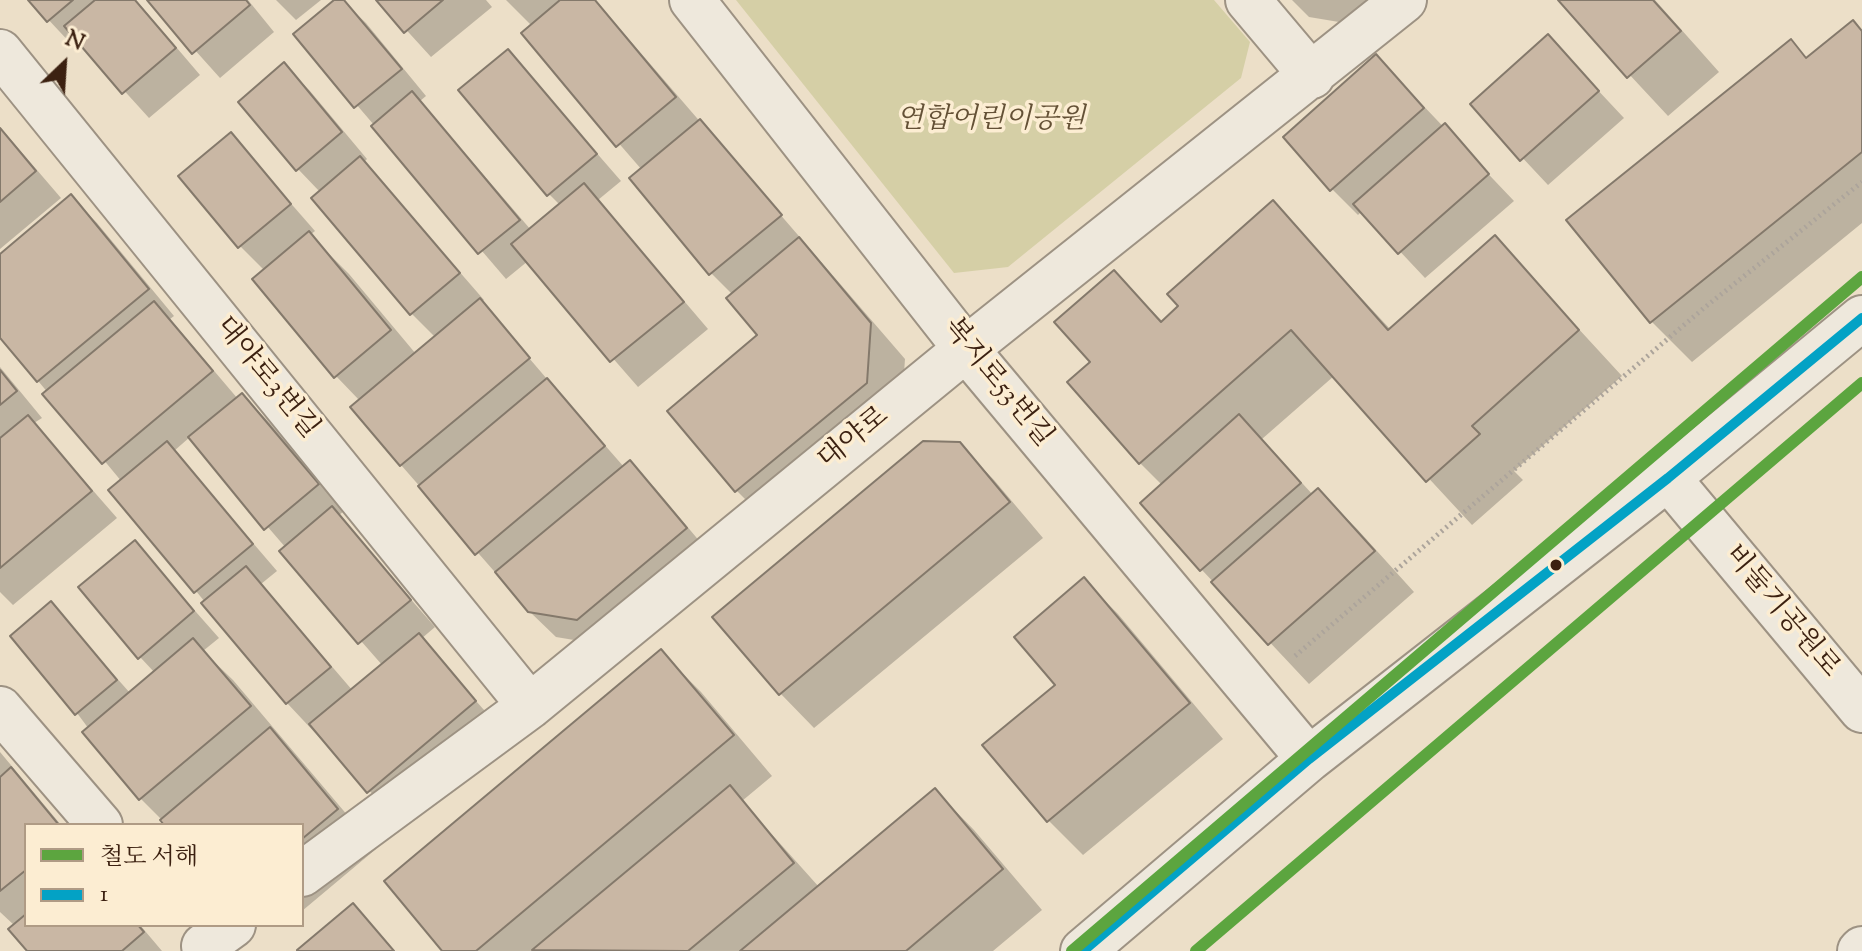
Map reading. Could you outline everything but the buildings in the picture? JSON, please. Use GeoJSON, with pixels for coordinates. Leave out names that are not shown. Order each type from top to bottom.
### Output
{"type":"FeatureCollection","features":[{"type":"Feature","properties":{"kind":"street","name":"복지로53번길"},"geometry":{"type":"LineString","coordinates":[[692,0],[966,349],[1309,759]]}},
{"type":"Feature","properties":{"kind":"street"},"geometry":{"type":"LineString","coordinates":[[1248,0],[1312,76]]}},
{"type":"Feature","properties":{"kind":"street","name":"대야로"},"geometry":{"type":"LineString","coordinates":[[304,873],[530,706],[966,349],[1404,0]]}},
{"type":"Feature","properties":{"kind":"street","name":"대야로3번길"},"geometry":{"type":"LineString","coordinates":[[0,52],[530,706]]}},
{"type":"Feature","properties":{"kind":"street"},"geometry":{"type":"LineString","coordinates":[[1083,951],[1309,759],[1668,478],[1862,318]]}},
{"type":"Feature","properties":{"kind":"street","name":"비둘기공원로"},"geometry":{"type":"LineString","coordinates":[[1668,478],[1862,710]]}},
{"type":"Feature","properties":{"kind":"street"},"geometry":{"type":"LineString","coordinates":[[0,709],[98,823]]}},
{"type":"Feature","properties":{"kind":"path"},"geometry":{"type":"LineString","coordinates":[[1288,663],[1704,308],[1862,182]]}},
{"type":"Feature","properties":{"kind":"green space","name":"연합어린이공원"},"geometry":{"type":"Polygon","coordinates":[[[736,0],[1214,0],[1250,42],[1241,78],[1008,267],[954,273],[736,0]]]}},
{"type":"Feature","properties":{"kind":"rail line","name":"서해"},"geometry":{"type":"LineString","coordinates":[[1072,951],[1862,277]]}},
{"type":"Feature","properties":{"kind":"rail line","name":"서해"},"geometry":{"type":"LineString","coordinates":[[1196,951],[1862,383]]}},
{"type":"Feature","properties":{"kind":"transit line","name":"1"},"geometry":{"type":"LineString","coordinates":[[1083,951],[1309,759],[1668,478],[1862,318]]}}]}
